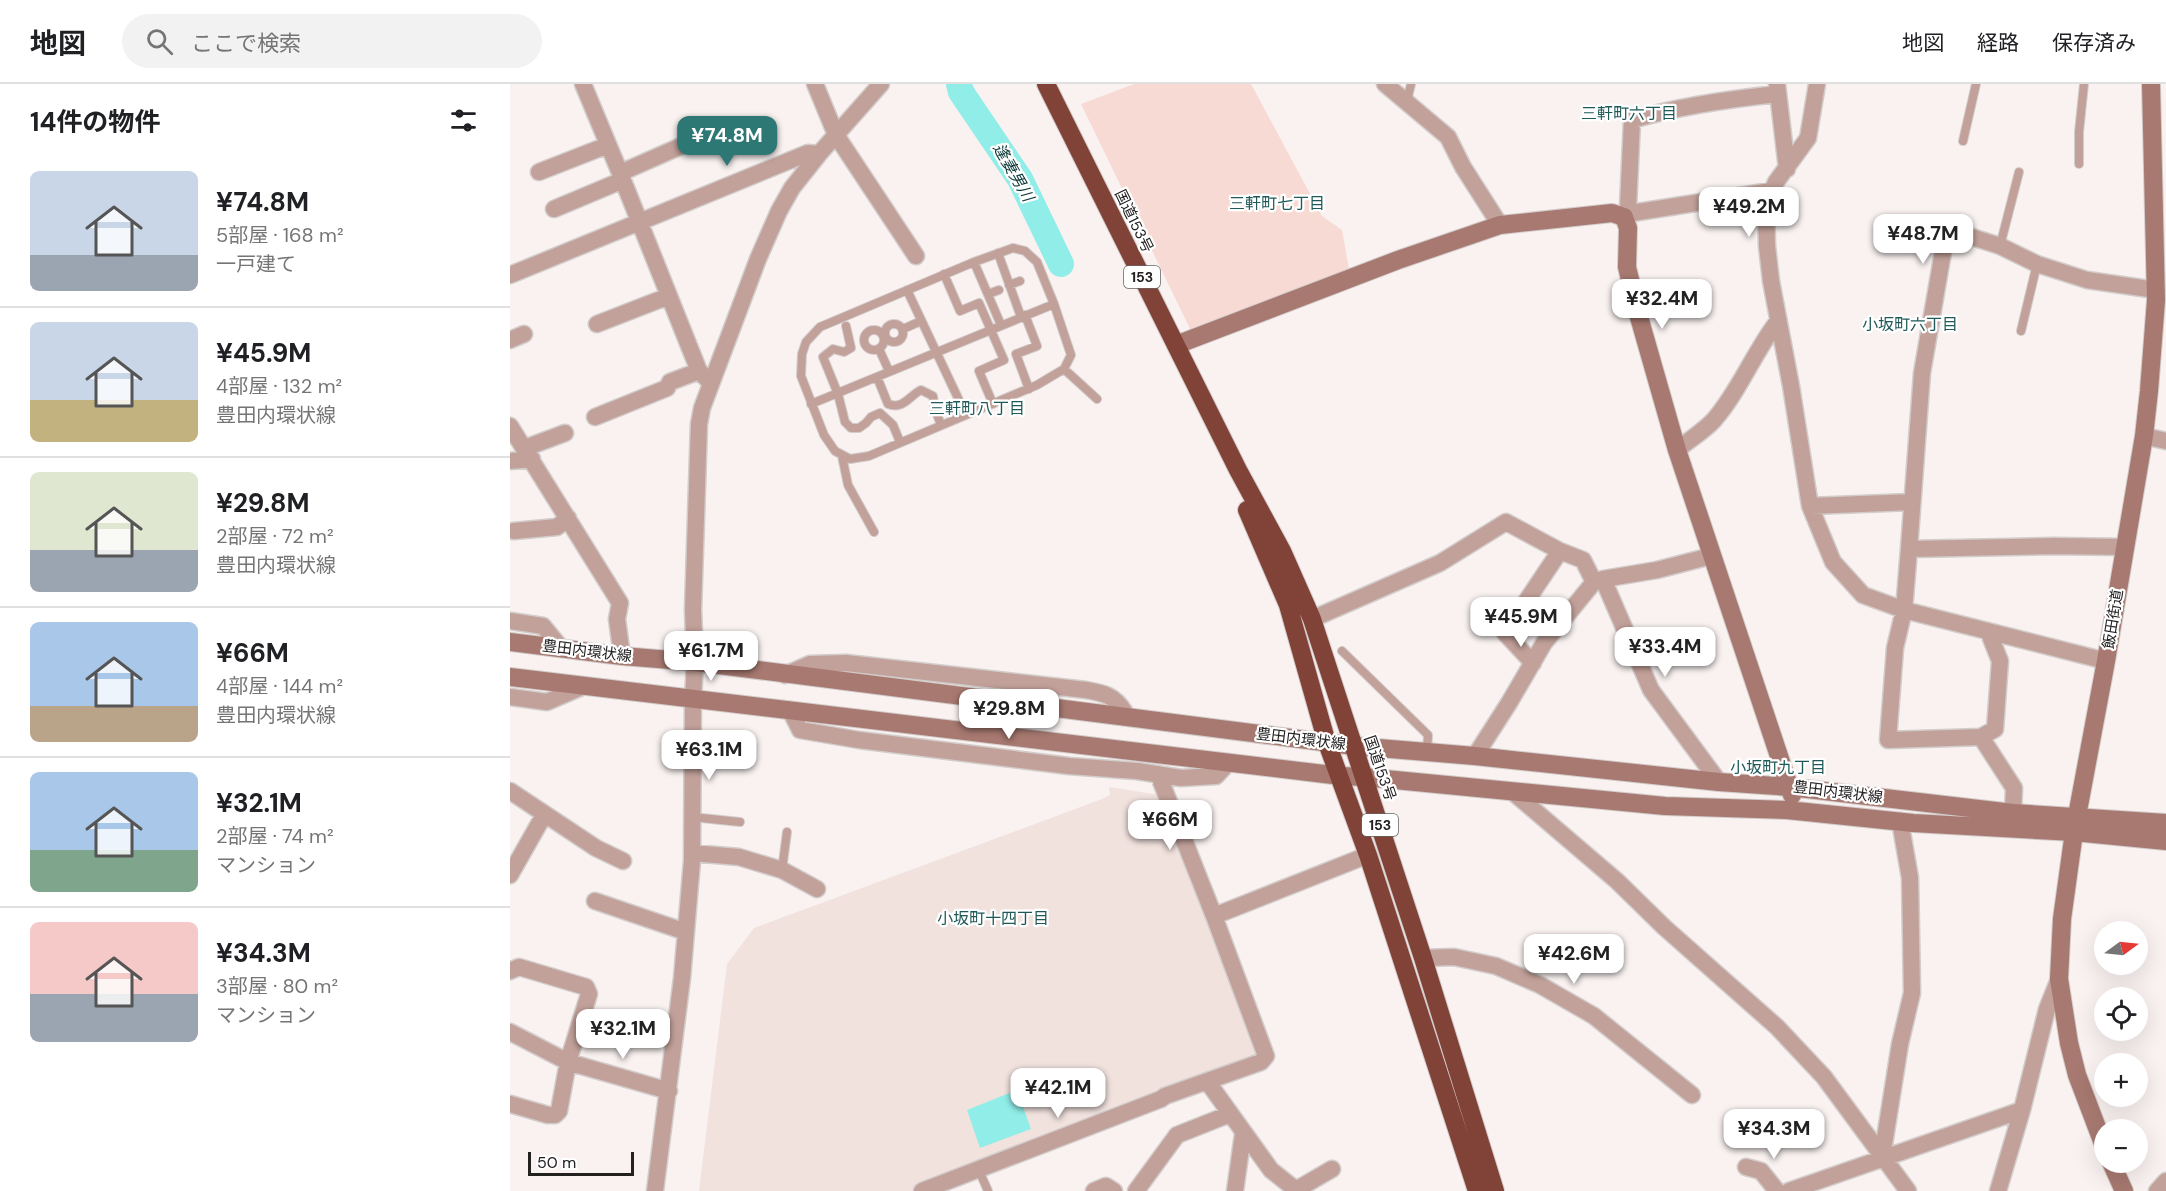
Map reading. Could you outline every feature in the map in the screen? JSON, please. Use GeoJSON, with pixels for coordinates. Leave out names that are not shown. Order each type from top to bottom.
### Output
{"type":"FeatureCollection","features":[{"type":"Feature","properties":{"kind":"highway","name":"国道153号"},"geometry":{"type":"LineString","coordinates":[[1046,84],[1238,470],[1282,550],[1312,619],[1423,958],[1495,1191]]}},
{"type":"Feature","properties":{"kind":"highway","name":"国道153号"},"geometry":{"type":"LineString","coordinates":[[1238,470],[1242,500],[1288,605],[1327,743],[1341,776],[1368,855],[1477,1191]]}},
{"type":"Feature","properties":{"kind":"street"},"geometry":{"type":"LineString","coordinates":[[583,84],[704,376]]}},
{"type":"Feature","properties":{"kind":"street"},"geometry":{"type":"LineString","coordinates":[[815,84],[836,135],[916,256]]}},
{"type":"Feature","properties":{"kind":"street"},"geometry":{"type":"LineString","coordinates":[[1385,84],[1449,137],[1463,167],[1500,225]]}},
{"type":"Feature","properties":{"kind":"street"},"geometry":{"type":"LineString","coordinates":[[1817,84],[1808,138],[1771,191],[1766,205],[1767,253],[1810,506],[1833,562],[1863,595],[1904,610],[2106,661]]}},
{"type":"Feature","properties":{"kind":"street","name":"飯田街道"},"geometry":{"type":"LineString","coordinates":[[2094,1120],[2077,1075],[2069,1043],[2059,979],[2062,919],[2076,824],[2144,436],[2160,317],[2156,290],[2160,180],[2151,84]]}},
{"type":"Feature","properties":{"kind":"street"},"geometry":{"type":"LineString","coordinates":[[655,1191],[682,978],[692,853],[695,662],[693,610],[699,424],[704,376],[778,211],[792,188],[872,88]]}},
{"type":"Feature","properties":{"kind":"street"},"geometry":{"type":"LineString","coordinates":[[1786,169],[1777,89],[1662,111],[1632,120],[1629,198],[1624,217],[1628,228],[1627,267],[1639,318],[1677,450],[1798,811]]}},
{"type":"Feature","properties":{"kind":"street"},"geometry":{"type":"LineString","coordinates":[[554,208],[688,144]]}},
{"type":"Feature","properties":{"kind":"street"},"geometry":{"type":"LineString","coordinates":[[539,172],[608,145]]}},
{"type":"Feature","properties":{"kind":"street"},"geometry":{"type":"LineString","coordinates":[[510,275],[808,153],[819,154]]}},
{"type":"Feature","properties":{"kind":"street"},"geometry":{"type":"LineString","coordinates":[[1176,345],[1398,260],[1500,225],[1612,213],[1624,217],[1632,213],[1771,191]]}},
{"type":"Feature","properties":{"kind":"street"},"geometry":{"type":"LineString","coordinates":[[1988,631],[2000,662],[1995,729],[1981,737],[1888,740],[1895,648],[1904,610],[1910,549],[1922,373],[1947,230],[2000,246],[2037,264],[2087,280],[2156,290]]}},
{"type":"Feature","properties":{"kind":"street"},"geometry":{"type":"LineString","coordinates":[[597,324],[669,296]]}},
{"type":"Feature","properties":{"kind":"street"},"geometry":{"type":"LineString","coordinates":[[1677,450],[1713,421],[1739,386],[1760,347],[1779,321]]}},
{"type":"Feature","properties":{"kind":"street"},"geometry":{"type":"LineString","coordinates":[[595,417],[666,388],[670,382],[704,376]]}},
{"type":"Feature","properties":{"kind":"street"},"geometry":{"type":"LineString","coordinates":[[510,426],[620,603],[617,619],[622,656]]}},
{"type":"Feature","properties":{"kind":"street"},"geometry":{"type":"LineString","coordinates":[[510,461],[528,454],[565,433]]}},
{"type":"Feature","properties":{"kind":"street"},"geometry":{"type":"LineString","coordinates":[[2144,436],[2166,441]]}},
{"type":"Feature","properties":{"kind":"street"},"geometry":{"type":"LineString","coordinates":[[1810,506],[1912,502]]}},
{"type":"Feature","properties":{"kind":"street"},"geometry":{"type":"LineString","coordinates":[[514,531],[557,527],[568,518]]}},
{"type":"Feature","properties":{"kind":"street"},"geometry":{"type":"LineString","coordinates":[[1312,619],[1440,563],[1506,522],[1560,551],[1583,560],[1598,580],[1651,690],[1719,782]]}},
{"type":"Feature","properties":{"kind":"street"},"geometry":{"type":"LineString","coordinates":[[1910,549],[2124,547]]}},
{"type":"Feature","properties":{"kind":"street"},"geometry":{"type":"LineString","coordinates":[[1533,663],[1504,633],[1560,551]]}},
{"type":"Feature","properties":{"kind":"street"},"geometry":{"type":"LineString","coordinates":[[1475,756],[1544,643],[1598,580],[1656,570],[1712,556]]}},
{"type":"Feature","properties":{"kind":"street"},"geometry":{"type":"LineString","coordinates":[[510,621],[543,626],[561,648]]}},
{"type":"Feature","properties":{"kind":"street","name":"豊田内環状線"},"geometry":{"type":"LineString","coordinates":[[510,642],[622,656],[695,662],[1327,743],[1790,787],[2013,813],[2166,841]]}},
{"type":"Feature","properties":{"kind":"street"},"geometry":{"type":"LineString","coordinates":[[785,675],[810,664],[846,663],[1095,692],[1107,694],[1119,704],[1124,711],[1123,716]]}},
{"type":"Feature","properties":{"kind":"street","name":"豊田内環状線"},"geometry":{"type":"LineString","coordinates":[[510,677],[1228,763],[1514,793],[1665,806],[1798,811],[1900,821],[2166,823]]}},
{"type":"Feature","properties":{"kind":"street"},"geometry":{"type":"LineString","coordinates":[[510,697],[547,702],[584,686]]}},
{"type":"Feature","properties":{"kind":"street"},"geometry":{"type":"LineString","coordinates":[[790,710],[800,730],[859,740],[1069,766],[1180,778],[1216,776],[1228,763]]}},
{"type":"Feature","properties":{"kind":"street"},"geometry":{"type":"LineString","coordinates":[[1981,737],[2013,788],[2013,813]]}},
{"type":"Feature","properties":{"kind":"street"},"geometry":{"type":"LineString","coordinates":[[921,1191],[1262,1062],[1266,1056],[1158,774]]}},
{"type":"Feature","properties":{"kind":"street"},"geometry":{"type":"LineString","coordinates":[[510,791],[596,848],[623,861]]}},
{"type":"Feature","properties":{"kind":"street"},"geometry":{"type":"LineString","coordinates":[[1514,793],[1617,881],[1664,927],[1777,1027],[1824,1077],[1908,1191]]}},
{"type":"Feature","properties":{"kind":"street"},"geometry":{"type":"LineString","coordinates":[[510,875],[544,815]]}},
{"type":"Feature","properties":{"kind":"street"},"geometry":{"type":"LineString","coordinates":[[1882,1157],[1900,1044],[1912,993],[1910,878],[1900,821]]}},
{"type":"Feature","properties":{"kind":"street"},"geometry":{"type":"LineString","coordinates":[[692,853],[739,857],[782,870],[817,889]]}},
{"type":"Feature","properties":{"kind":"street"},"geometry":{"type":"LineString","coordinates":[[1214,916],[1368,855]]}},
{"type":"Feature","properties":{"kind":"street"},"geometry":{"type":"LineString","coordinates":[[595,901],[686,932]]}},
{"type":"Feature","properties":{"kind":"street"},"geometry":{"type":"LineString","coordinates":[[1423,958],[1454,957],[1496,966],[1540,986],[1594,1016],[1692,1095]]}},
{"type":"Feature","properties":{"kind":"street"},"geometry":{"type":"LineString","coordinates":[[510,971],[519,967],[586,987],[589,990],[568,1062],[559,1111],[555,1115],[548,1115],[510,1104]]}},
{"type":"Feature","properties":{"kind":"street"},"geometry":{"type":"LineString","coordinates":[[1998,1191],[2022,1110],[2047,1009],[2059,979]]}},
{"type":"Feature","properties":{"kind":"street"},"geometry":{"type":"LineString","coordinates":[[510,1032],[568,1062],[669,1091]]}},
{"type":"Feature","properties":{"kind":"street"},"geometry":{"type":"LineString","coordinates":[[1207,1081],[1271,1170],[1296,1190],[1332,1169]]}},
{"type":"Feature","properties":{"kind":"street"},"geometry":{"type":"LineString","coordinates":[[1789,1191],[2022,1110]]}},
{"type":"Feature","properties":{"kind":"street"},"geometry":{"type":"LineString","coordinates":[[1136,1191],[1177,1135],[1230,1114]]}},
{"type":"Feature","properties":{"kind":"street"},"geometry":{"type":"LineString","coordinates":[[1235,1191],[1243,1134]]}},
{"type":"Feature","properties":{"kind":"street"},"geometry":{"type":"LineString","coordinates":[[1746,1167],[1761,1171],[1777,1191]]}},
{"type":"Feature","properties":{"kind":"street"},"geometry":{"type":"LineString","coordinates":[[2116,1173],[2124,1191]]}},
{"type":"Feature","properties":{"kind":"street"},"geometry":{"type":"LineString","coordinates":[[1095,1191],[1106,1186],[1114,1191]]}},
{"type":"Feature","properties":{"kind":"lane"},"geometry":{"type":"LineString","coordinates":[[1407,101],[1411,84]]}},
{"type":"Feature","properties":{"kind":"lane"},"geometry":{"type":"LineString","coordinates":[[1963,141],[1976,84]]}},
{"type":"Feature","properties":{"kind":"lane"},"geometry":{"type":"LineString","coordinates":[[2079,164],[2079,132],[2084,84]]}},
{"type":"Feature","properties":{"kind":"lane"},"geometry":{"type":"LineString","coordinates":[[2000,246],[2019,172]]}},
{"type":"Feature","properties":{"kind":"lane"},"geometry":{"type":"LineString","coordinates":[[1013,248],[1025,251],[1036,262],[1054,304],[1071,355],[1064,369],[1029,389],[868,456],[850,459],[842,456],[835,451],[824,435],[801,376],[802,354],[807,342],[820,327],[974,262],[1013,248]]}},
{"type":"Feature","properties":{"kind":"lane"},"geometry":{"type":"LineString","coordinates":[[998,253],[1009,285],[1037,346],[1016,354],[1029,389]]}},
{"type":"Feature","properties":{"kind":"lane"},"geometry":{"type":"LineString","coordinates":[[974,262],[1000,325]]}},
{"type":"Feature","properties":{"kind":"lane"},"geometry":{"type":"LineString","coordinates":[[2021,331],[2037,264]]}},
{"type":"Feature","properties":{"kind":"lane"},"geometry":{"type":"LineString","coordinates":[[944,274],[960,311],[979,303],[1004,360],[979,371],[993,404]]}},
{"type":"Feature","properties":{"kind":"lane"},"geometry":{"type":"LineString","coordinates":[[1009,285],[1020,281]]}},
{"type":"Feature","properties":{"kind":"lane"},"geometry":{"type":"LineString","coordinates":[[907,290],[966,414]]}},
{"type":"Feature","properties":{"kind":"lane"},"geometry":{"type":"LineString","coordinates":[[988,294],[999,290]]}},
{"type":"Feature","properties":{"kind":"lane"},"geometry":{"type":"LineString","coordinates":[[811,404],[1054,304]]}},
{"type":"Feature","properties":{"kind":"lane"},"geometry":{"type":"LineString","coordinates":[[903,329],[921,321]]}},
{"type":"Feature","properties":{"kind":"lane"},"geometry":{"type":"LineString","coordinates":[[879,349],[884,342],[885,329],[892,324],[903,329]]}},
{"type":"Feature","properties":{"kind":"lane"},"geometry":{"type":"LineString","coordinates":[[846,326],[851,348],[844,352],[833,349],[823,357],[838,394],[845,422],[851,428],[859,428],[871,417],[880,413],[893,425],[900,442]]}},
{"type":"Feature","properties":{"kind":"lane"},"geometry":{"type":"LineString","coordinates":[[879,349],[869,349],[865,344],[865,337],[872,330],[879,331],[891,342],[897,342],[903,336],[903,329]]}},
{"type":"Feature","properties":{"kind":"lane"},"geometry":{"type":"LineString","coordinates":[[879,349],[889,371]]}},
{"type":"Feature","properties":{"kind":"lane"},"geometry":{"type":"LineString","coordinates":[[1064,369],[1097,399]]}},
{"type":"Feature","properties":{"kind":"lane"},"geometry":{"type":"LineString","coordinates":[[877,377],[888,404],[895,407],[904,404],[912,395],[921,390],[933,396],[941,425]]}},
{"type":"Feature","properties":{"kind":"lane"},"geometry":{"type":"LineString","coordinates":[[842,456],[848,485],[874,532]]}},
{"type":"Feature","properties":{"kind":"lane"},"geometry":{"type":"LineString","coordinates":[[1342,651],[1428,735],[1426,753]]}},
{"type":"Feature","properties":{"kind":"lane"},"geometry":{"type":"LineString","coordinates":[[692,817],[740,822]]}},
{"type":"Feature","properties":{"kind":"lane"},"geometry":{"type":"LineString","coordinates":[[782,870],[787,832]]}},
{"type":"Feature","properties":{"kind":"lane"},"geometry":{"type":"LineString","coordinates":[[978,1168],[988,1191]]}},
{"type":"Feature","properties":{"kind":"shaded area"},"geometry":{"type":"Polygon","coordinates":[[[1134,84],[1251,84],[1322,216],[1342,230],[1349,269],[1192,333],[1081,104],[1134,84]]]}},
{"type":"Feature","properties":{"kind":"shaded area"},"geometry":{"type":"Polygon","coordinates":[[[1109,787],[1160,795],[1257,1052],[1254,1060],[911,1191],[699,1191],[727,964],[754,928],[1102,799],[1110,795],[1109,787]]]}},
{"type":"Feature","properties":{"kind":"water"},"geometry":{"type":"Polygon","coordinates":[[[1017,1090],[1031,1129],[980,1148],[967,1110],[1017,1090]]]}},
{"type":"Feature","properties":{"kind":"waterway","name":"逢妻男川"},"geometry":{"type":"LineString","coordinates":[[959,84],[961,92],[1020,179],[1061,264]]}},
{"type":"Feature","properties":{"kind":"district","name":"三軒町六丁目"},"geometry":{"type":"Point","coordinates":[1629,113]}},
{"type":"Feature","properties":{"kind":"district","name":"三軒町七丁目"},"geometry":{"type":"Point","coordinates":[1277,203]}},
{"type":"Feature","properties":{"kind":"district","name":"小坂町六丁目"},"geometry":{"type":"Point","coordinates":[1910,324]}},
{"type":"Feature","properties":{"kind":"district","name":"三軒町八丁目"},"geometry":{"type":"Point","coordinates":[977,408]}},
{"type":"Feature","properties":{"kind":"district","name":"小坂町九丁目"},"geometry":{"type":"Point","coordinates":[1778,767]}},
{"type":"Feature","properties":{"kind":"district","name":"小坂町十四丁目"},"geometry":{"type":"Point","coordinates":[993,918]}}]}
